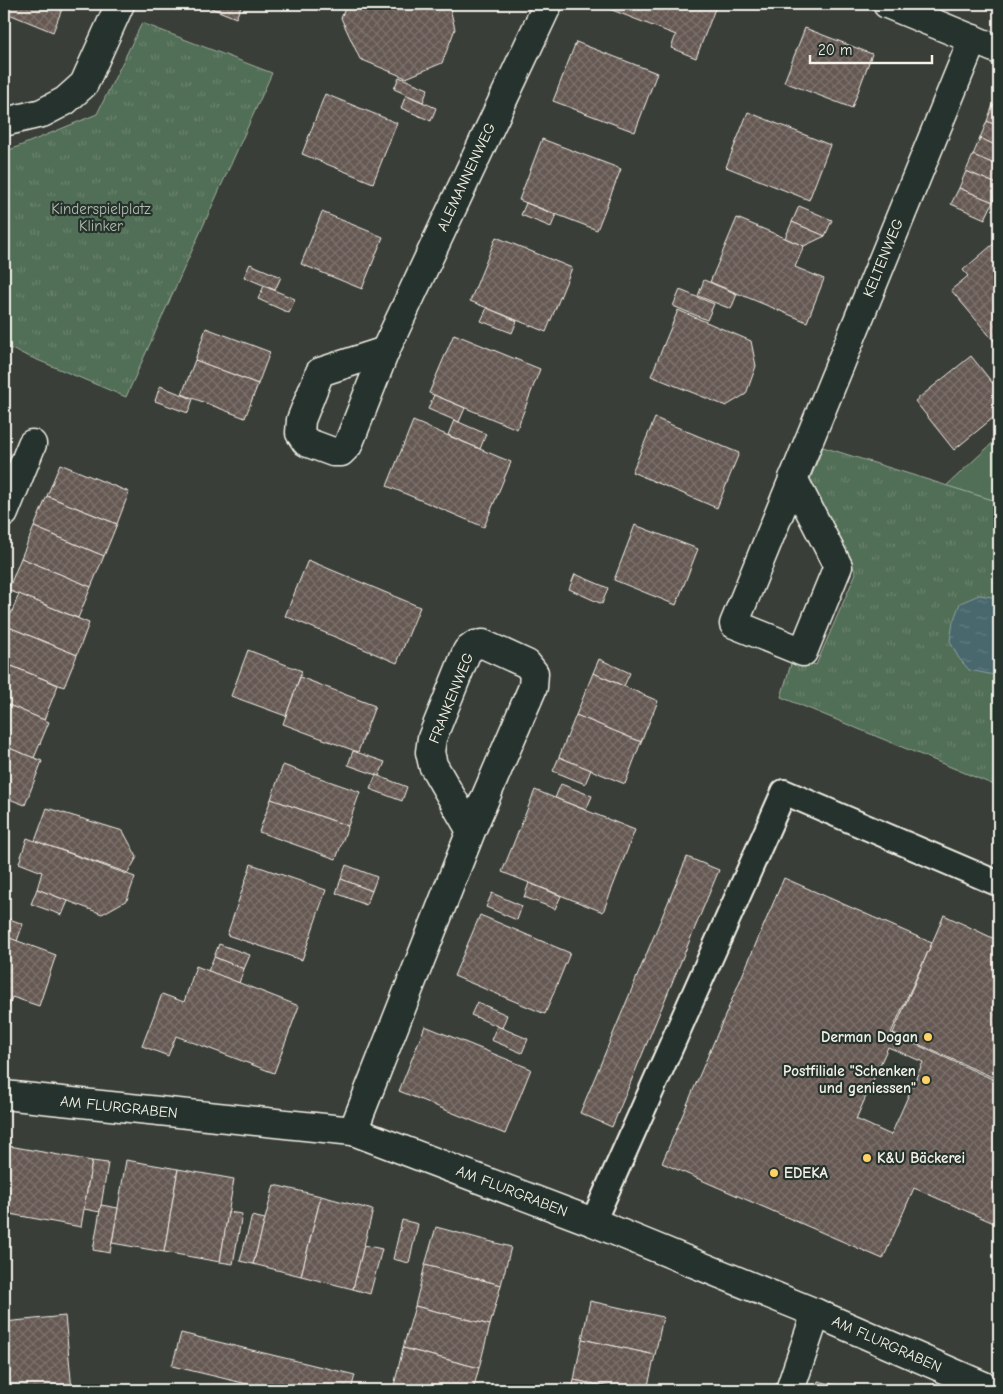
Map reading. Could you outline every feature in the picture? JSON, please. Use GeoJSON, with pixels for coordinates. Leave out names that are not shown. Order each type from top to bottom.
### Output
{"type":"FeatureCollection","features":[{"type":"Feature","properties":{"kind":"street"},"geometry":{"type":"LineString","coordinates":[[4,122],[42,112],[65,101],[84,84],[120,4]]}},
{"type":"Feature","properties":{"kind":"street","name":"ALEMANNENWEG"},"geometry":{"type":"LineString","coordinates":[[385,351],[548,4]]}},
{"type":"Feature","properties":{"kind":"street"},"geometry":{"type":"LineString","coordinates":[[887,4],[999,50]]}},
{"type":"Feature","properties":{"kind":"street","name":"KELTENWEG"},"geometry":{"type":"LineString","coordinates":[[793,478],[838,566],[803,652],[734,624],[793,478],[973,39]]}},
{"type":"Feature","properties":{"kind":"street"},"geometry":{"type":"LineString","coordinates":[[4,513],[32,444]]}},
{"type":"Feature","properties":{"kind":"street","name":"FRANKENWEG"},"geometry":{"type":"LineString","coordinates":[[353,1131],[471,831],[533,687],[534,673],[527,664],[483,644],[475,645],[467,651],[432,738],[430,752],[433,765],[471,831]]}},
{"type":"Feature","properties":{"kind":"street","name":"AM FLURGRABEN"},"geometry":{"type":"LineString","coordinates":[[4,1096],[353,1131],[593,1222],[816,1313],[993,1390]]}},
{"type":"Feature","properties":{"kind":"street"},"geometry":{"type":"LineString","coordinates":[[790,1390],[816,1313]]}},
{"type":"Feature","properties":{"kind":"lane"},"geometry":{"type":"LineString","coordinates":[[593,1222],[784,792],[999,884]]}},
{"type":"Feature","properties":{"kind":"green space","name":"Kinderspielplatz Klinker"},"geometry":{"type":"Polygon","coordinates":[[[142,23],[272,73],[126,397],[4,346],[4,152],[97,114],[142,23]]]}},
{"type":"Feature","properties":{"kind":"green space"},"geometry":{"type":"Polygon","coordinates":[[[999,437],[999,502],[946,486],[999,437]]]}},
{"type":"Feature","properties":{"kind":"green space"},"geometry":{"type":"Polygon","coordinates":[[[823,447],[999,502],[999,787],[781,697],[793,657],[816,665],[856,573],[810,480],[823,447]]]}},
{"type":"Feature","properties":{"kind":"water"},"geometry":{"type":"Polygon","coordinates":[[[979,595],[999,598],[999,670],[994,675],[969,670],[958,657],[950,641],[953,622],[960,603],[979,595]]]}},
{"type":"Feature","properties":{"kind":"building"},"geometry":{"type":"Polygon","coordinates":[[[4,4],[64,4],[53,32],[4,12],[4,4]]]}},
{"type":"Feature","properties":{"kind":"building"},"geometry":{"type":"Polygon","coordinates":[[[206,4],[237,4],[241,6],[236,18],[206,6],[206,4]]]}},
{"type":"Feature","properties":{"kind":"building"},"geometry":{"type":"Polygon","coordinates":[[[347,4],[449,4],[455,29],[442,63],[406,78],[360,59],[341,18],[347,4]]]}},
{"type":"Feature","properties":{"kind":"building"},"geometry":{"type":"Polygon","coordinates":[[[609,4],[710,4],[716,6],[696,58],[671,48],[676,35],[607,8],[609,4]]]}},
{"type":"Feature","properties":{"kind":"building"},"geometry":{"type":"Polygon","coordinates":[[[805,28],[872,54],[852,108],[784,82],[805,28]]]}},
{"type":"Feature","properties":{"kind":"building"},"geometry":{"type":"Polygon","coordinates":[[[576,42],[657,73],[635,132],[553,101],[576,42]]]}},
{"type":"Feature","properties":{"kind":"building"},"geometry":{"type":"Polygon","coordinates":[[[399,77],[428,89],[423,102],[394,89],[399,77]]]}},
{"type":"Feature","properties":{"kind":"building"},"geometry":{"type":"Polygon","coordinates":[[[325,94],[397,123],[373,183],[302,154],[325,94]]]}},
{"type":"Feature","properties":{"kind":"building"},"geometry":{"type":"Polygon","coordinates":[[[406,95],[436,108],[431,121],[401,108],[406,95]]]}},
{"type":"Feature","properties":{"kind":"building"},"geometry":{"type":"Polygon","coordinates":[[[993,105],[999,108],[999,127],[987,121],[993,105]]]}},
{"type":"Feature","properties":{"kind":"building"},"geometry":{"type":"Polygon","coordinates":[[[748,112],[830,145],[809,200],[726,167],[748,112]]]}},
{"type":"Feature","properties":{"kind":"building"},"geometry":{"type":"Polygon","coordinates":[[[987,121],[999,127],[999,147],[980,138],[987,121]]]}},
{"type":"Feature","properties":{"kind":"building"},"geometry":{"type":"Polygon","coordinates":[[[980,138],[999,147],[999,166],[973,155],[980,138]]]}},
{"type":"Feature","properties":{"kind":"building"},"geometry":{"type":"Polygon","coordinates":[[[542,139],[621,169],[597,230],[519,200],[542,139]]]}},
{"type":"Feature","properties":{"kind":"building"},"geometry":{"type":"Polygon","coordinates":[[[973,155],[999,166],[999,185],[966,171],[973,155]]]}},
{"type":"Feature","properties":{"kind":"building"},"geometry":{"type":"Polygon","coordinates":[[[966,171],[999,185],[993,202],[959,188],[966,171]]]}},
{"type":"Feature","properties":{"kind":"building"},"geometry":{"type":"Polygon","coordinates":[[[959,188],[993,202],[985,219],[951,204],[959,188]]]}},
{"type":"Feature","properties":{"kind":"building"},"geometry":{"type":"Polygon","coordinates":[[[526,203],[556,215],[551,227],[521,215],[526,203]]]}},
{"type":"Feature","properties":{"kind":"building"},"geometry":{"type":"Polygon","coordinates":[[[799,206],[832,220],[825,236],[792,222],[799,206]]]}},
{"type":"Feature","properties":{"kind":"building"},"geometry":{"type":"Polygon","coordinates":[[[322,212],[383,237],[362,289],[301,264],[322,212]]]}},
{"type":"Feature","properties":{"kind":"building"},"geometry":{"type":"Polygon","coordinates":[[[737,218],[804,246],[795,267],[824,279],[807,322],[710,282],[737,218]]]}},
{"type":"Feature","properties":{"kind":"building"},"geometry":{"type":"Polygon","coordinates":[[[792,222],[825,236],[804,246],[785,238],[792,222]]]}},
{"type":"Feature","properties":{"kind":"building"},"geometry":{"type":"Polygon","coordinates":[[[496,237],[572,268],[546,332],[470,301],[496,237]]]}},
{"type":"Feature","properties":{"kind":"building"},"geometry":{"type":"Polygon","coordinates":[[[998,240],[999,347],[951,290],[968,276],[963,270],[998,240]]]}},
{"type":"Feature","properties":{"kind":"building"},"geometry":{"type":"Polygon","coordinates":[[[250,264],[281,277],[275,290],[244,277],[250,264]]]}},
{"type":"Feature","properties":{"kind":"building"},"geometry":{"type":"Polygon","coordinates":[[[704,280],[737,294],[731,309],[698,296],[704,280]]]}},
{"type":"Feature","properties":{"kind":"building"},"geometry":{"type":"Polygon","coordinates":[[[264,286],[295,299],[289,313],[258,299],[264,286]]]}},
{"type":"Feature","properties":{"kind":"building"},"geometry":{"type":"Polygon","coordinates":[[[680,290],[714,304],[707,320],[673,306],[680,290]]]}},
{"type":"Feature","properties":{"kind":"building"},"geometry":{"type":"Polygon","coordinates":[[[487,308],[517,321],[512,333],[481,321],[487,308]]]}},
{"type":"Feature","properties":{"kind":"building"},"geometry":{"type":"Polygon","coordinates":[[[678,310],[751,341],[756,366],[746,394],[726,406],[651,376],[678,310]]]}},
{"type":"Feature","properties":{"kind":"building"},"geometry":{"type":"Polygon","coordinates":[[[206,328],[270,352],[258,384],[195,360],[206,328]]]}},
{"type":"Feature","properties":{"kind":"building"},"geometry":{"type":"Polygon","coordinates":[[[454,334],[540,369],[517,429],[429,393],[454,334]]]}},
{"type":"Feature","properties":{"kind":"building"},"geometry":{"type":"Polygon","coordinates":[[[971,356],[999,391],[999,413],[954,450],[915,401],[971,356]]]}},
{"type":"Feature","properties":{"kind":"building"},"geometry":{"type":"Polygon","coordinates":[[[195,360],[258,384],[245,418],[182,394],[195,360]]]}},
{"type":"Feature","properties":{"kind":"building"},"geometry":{"type":"Polygon","coordinates":[[[160,386],[193,399],[188,413],[155,401],[160,386]]]}},
{"type":"Feature","properties":{"kind":"building"},"geometry":{"type":"Polygon","coordinates":[[[434,395],[465,408],[459,422],[428,409],[434,395]]]}},
{"type":"Feature","properties":{"kind":"building"},"geometry":{"type":"Polygon","coordinates":[[[655,418],[739,453],[717,508],[632,472],[655,418]]]}},
{"type":"Feature","properties":{"kind":"building"},"geometry":{"type":"Polygon","coordinates":[[[454,420],[486,434],[480,449],[448,435],[454,420]]]}},
{"type":"Feature","properties":{"kind":"building"},"geometry":{"type":"Polygon","coordinates":[[[413,421],[511,462],[484,527],[387,486],[413,421]]]}},
{"type":"Feature","properties":{"kind":"building"},"geometry":{"type":"Polygon","coordinates":[[[60,464],[129,492],[117,524],[47,496],[60,464]]]}},
{"type":"Feature","properties":{"kind":"building"},"geometry":{"type":"Polygon","coordinates":[[[47,496],[117,524],[104,556],[34,527],[47,496]]]}},
{"type":"Feature","properties":{"kind":"building"},"geometry":{"type":"Polygon","coordinates":[[[635,525],[698,549],[676,605],[614,580],[635,525]]]}},
{"type":"Feature","properties":{"kind":"building"},"geometry":{"type":"Polygon","coordinates":[[[34,527],[104,556],[91,587],[21,558],[34,527]]]}},
{"type":"Feature","properties":{"kind":"building"},"geometry":{"type":"Polygon","coordinates":[[[21,558],[91,587],[78,618],[8,590],[21,558]]]}},
{"type":"Feature","properties":{"kind":"building"},"geometry":{"type":"Polygon","coordinates":[[[308,560],[420,607],[397,663],[285,616],[308,560]]]}},
{"type":"Feature","properties":{"kind":"building"},"geometry":{"type":"Polygon","coordinates":[[[575,574],[608,588],[602,604],[569,589],[575,574]]]}},
{"type":"Feature","properties":{"kind":"building"},"geometry":{"type":"Polygon","coordinates":[[[19,594],[89,623],[77,655],[6,626],[19,594]]]}},
{"type":"Feature","properties":{"kind":"building"},"geometry":{"type":"Polygon","coordinates":[[[6,626],[77,655],[64,687],[4,663],[4,632],[6,626]]]}},
{"type":"Feature","properties":{"kind":"building"},"geometry":{"type":"Polygon","coordinates":[[[248,650],[302,671],[286,716],[231,696],[248,650]]]}},
{"type":"Feature","properties":{"kind":"building"},"geometry":{"type":"Polygon","coordinates":[[[599,659],[630,673],[624,686],[593,673],[599,659]]]}},
{"type":"Feature","properties":{"kind":"building"},"geometry":{"type":"Polygon","coordinates":[[[4,663],[58,685],[44,720],[4,703],[4,663]]]}},
{"type":"Feature","properties":{"kind":"building"},"geometry":{"type":"Polygon","coordinates":[[[593,673],[658,701],[641,742],[576,715],[593,673]]]}},
{"type":"Feature","properties":{"kind":"building"},"geometry":{"type":"Polygon","coordinates":[[[300,677],[375,706],[358,752],[283,724],[300,677]]]}},
{"type":"Feature","properties":{"kind":"building"},"geometry":{"type":"Polygon","coordinates":[[[4,703],[49,722],[34,758],[4,746],[4,703]]]}},
{"type":"Feature","properties":{"kind":"building"},"geometry":{"type":"Polygon","coordinates":[[[576,715],[641,742],[625,784],[559,757],[576,715]]]}},
{"type":"Feature","properties":{"kind":"building"},"geometry":{"type":"Polygon","coordinates":[[[4,746],[42,761],[25,805],[4,797],[4,746]]]}},
{"type":"Feature","properties":{"kind":"building"},"geometry":{"type":"Polygon","coordinates":[[[353,751],[385,762],[379,776],[348,765],[353,751]]]}},
{"type":"Feature","properties":{"kind":"building"},"geometry":{"type":"Polygon","coordinates":[[[559,757],[591,770],[585,784],[553,771],[559,757]]]}},
{"type":"Feature","properties":{"kind":"building"},"geometry":{"type":"Polygon","coordinates":[[[283,765],[360,792],[348,826],[271,799],[283,765]]]}},
{"type":"Feature","properties":{"kind":"building"},"geometry":{"type":"Polygon","coordinates":[[[376,775],[407,787],[402,801],[370,789],[376,775]]]}},
{"type":"Feature","properties":{"kind":"building"},"geometry":{"type":"Polygon","coordinates":[[[561,784],[592,796],[586,810],[555,798],[561,784]]]}},
{"type":"Feature","properties":{"kind":"building"},"geometry":{"type":"Polygon","coordinates":[[[535,790],[635,830],[603,912],[502,872],[535,790]]]}},
{"type":"Feature","properties":{"kind":"building"},"geometry":{"type":"Polygon","coordinates":[[[271,799],[348,826],[336,859],[259,832],[271,799]]]}},
{"type":"Feature","properties":{"kind":"building"},"geometry":{"type":"Polygon","coordinates":[[[47,808],[123,831],[137,857],[128,873],[35,841],[47,808]]]}},
{"type":"Feature","properties":{"kind":"building"},"geometry":{"type":"Polygon","coordinates":[[[27,838],[135,877],[127,900],[102,914],[37,889],[42,872],[19,863],[27,838]]]}},
{"type":"Feature","properties":{"kind":"building"},"geometry":{"type":"Polygon","coordinates":[[[687,857],[719,870],[612,1127],[580,1113],[687,857]]]}},
{"type":"Feature","properties":{"kind":"building"},"geometry":{"type":"Polygon","coordinates":[[[251,864],[326,890],[302,960],[227,935],[251,864]]]}},
{"type":"Feature","properties":{"kind":"building"},"geometry":{"type":"Polygon","coordinates":[[[346,865],[377,877],[372,891],[341,879],[346,865]]]}},
{"type":"Feature","properties":{"kind":"building"},"geometry":{"type":"Polygon","coordinates":[[[784,878],[932,943],[891,1033],[999,1082],[999,1215],[996,1224],[914,1188],[883,1259],[662,1163],[784,878]],[[888,1047],[856,1119],[891,1135],[923,1062],[888,1047]]]}},
{"type":"Feature","properties":{"kind":"building"},"geometry":{"type":"Polygon","coordinates":[[[341,879],[372,891],[366,905],[336,893],[341,879]]]}},
{"type":"Feature","properties":{"kind":"building"},"geometry":{"type":"Polygon","coordinates":[[[529,883],[561,896],[555,909],[524,897],[529,883]]]}},
{"type":"Feature","properties":{"kind":"building"},"geometry":{"type":"Polygon","coordinates":[[[37,889],[68,901],[62,915],[31,904],[37,889]]]}},
{"type":"Feature","properties":{"kind":"building"},"geometry":{"type":"Polygon","coordinates":[[[492,893],[522,906],[517,920],[486,907],[492,893]]]}},
{"type":"Feature","properties":{"kind":"building"},"geometry":{"type":"Polygon","coordinates":[[[480,915],[570,953],[545,1014],[454,976],[480,915]]]}},
{"type":"Feature","properties":{"kind":"building"},"geometry":{"type":"Polygon","coordinates":[[[944,915],[999,941],[999,1080],[893,1033],[944,915]]]}},
{"type":"Feature","properties":{"kind":"building"},"geometry":{"type":"Polygon","coordinates":[[[4,917],[23,924],[17,941],[4,936],[4,917]]]}},
{"type":"Feature","properties":{"kind":"building"},"geometry":{"type":"Polygon","coordinates":[[[4,936],[56,955],[39,1006],[12,997],[4,1022],[4,936]]]}},
{"type":"Feature","properties":{"kind":"building"},"geometry":{"type":"Polygon","coordinates":[[[219,944],[250,955],[244,969],[214,957],[219,944]]]}},
{"type":"Feature","properties":{"kind":"building"},"geometry":{"type":"Polygon","coordinates":[[[214,957],[244,969],[239,983],[208,971],[214,957]]]}},
{"type":"Feature","properties":{"kind":"building"},"geometry":{"type":"Polygon","coordinates":[[[196,966],[299,1006],[274,1073],[176,1036],[168,1056],[142,1046],[162,994],[184,1002],[196,966]]]}},
{"type":"Feature","properties":{"kind":"building"},"geometry":{"type":"Polygon","coordinates":[[[477,1002],[507,1015],[502,1028],[471,1015],[477,1002]]]}},
{"type":"Feature","properties":{"kind":"building"},"geometry":{"type":"Polygon","coordinates":[[[425,1026],[531,1069],[505,1134],[399,1091],[425,1026]]]}},
{"type":"Feature","properties":{"kind":"building"},"geometry":{"type":"Polygon","coordinates":[[[497,1026],[528,1039],[522,1053],[491,1040],[497,1026]]]}},
{"type":"Feature","properties":{"kind":"building"},"geometry":{"type":"Polygon","coordinates":[[[4,1145],[92,1161],[81,1227],[4,1213],[4,1145]]]}},
{"type":"Feature","properties":{"kind":"building"},"geometry":{"type":"Polygon","coordinates":[[[126,1160],[178,1169],[164,1252],[112,1243],[126,1160]]]}},
{"type":"Feature","properties":{"kind":"building"},"geometry":{"type":"Polygon","coordinates":[[[92,1161],[108,1163],[100,1212],[84,1209],[92,1161]]]}},
{"type":"Feature","properties":{"kind":"building"},"geometry":{"type":"Polygon","coordinates":[[[178,1169],[234,1179],[220,1262],[164,1252],[178,1169]]]}},
{"type":"Feature","properties":{"kind":"building"},"geometry":{"type":"Polygon","coordinates":[[[274,1185],[321,1196],[301,1276],[253,1264],[274,1185]]]}},
{"type":"Feature","properties":{"kind":"building"},"geometry":{"type":"Polygon","coordinates":[[[321,1196],[373,1210],[353,1289],[301,1276],[321,1196]]]}},
{"type":"Feature","properties":{"kind":"building"},"geometry":{"type":"Polygon","coordinates":[[[101,1205],[118,1208],[110,1253],[93,1250],[101,1205]]]}},
{"type":"Feature","properties":{"kind":"building"},"geometry":{"type":"Polygon","coordinates":[[[228,1212],[242,1214],[233,1264],[220,1262],[228,1212]]]}},
{"type":"Feature","properties":{"kind":"building"},"geometry":{"type":"Polygon","coordinates":[[[252,1216],[265,1219],[253,1264],[240,1261],[252,1216]]]}},
{"type":"Feature","properties":{"kind":"building"},"geometry":{"type":"Polygon","coordinates":[[[402,1220],[418,1224],[409,1263],[393,1259],[402,1220]]]}},
{"type":"Feature","properties":{"kind":"building"},"geometry":{"type":"Polygon","coordinates":[[[436,1227],[511,1247],[501,1285],[425,1265],[436,1227]]]}},
{"type":"Feature","properties":{"kind":"building"},"geometry":{"type":"Polygon","coordinates":[[[364,1245],[382,1249],[370,1294],[353,1289],[364,1245]]]}},
{"type":"Feature","properties":{"kind":"building"},"geometry":{"type":"Polygon","coordinates":[[[425,1265],[501,1285],[490,1325],[415,1306],[425,1265]]]}},
{"type":"Feature","properties":{"kind":"building"},"geometry":{"type":"Polygon","coordinates":[[[590,1301],[663,1317],[655,1355],[582,1339],[590,1301]]]}},
{"type":"Feature","properties":{"kind":"building"},"geometry":{"type":"Polygon","coordinates":[[[415,1306],[490,1325],[479,1368],[403,1348],[415,1306]]]}},
{"type":"Feature","properties":{"kind":"building"},"geometry":{"type":"Polygon","coordinates":[[[65,1316],[72,1390],[4,1390],[4,1322],[65,1316]]]}},
{"type":"Feature","properties":{"kind":"building"},"geometry":{"type":"Polygon","coordinates":[[[181,1333],[355,1375],[351,1390],[272,1390],[172,1366],[181,1333]]]}},
{"type":"Feature","properties":{"kind":"building"},"geometry":{"type":"Polygon","coordinates":[[[582,1339],[655,1355],[647,1390],[622,1390],[574,1380],[582,1339]]]}},
{"type":"Feature","properties":{"kind":"building"},"geometry":{"type":"Polygon","coordinates":[[[403,1348],[479,1368],[473,1390],[393,1390],[403,1348]]]}},
{"type":"Feature","properties":{"kind":"building"},"geometry":{"type":"Polygon","coordinates":[[[574,1380],[622,1390],[572,1390],[574,1380]]]}},
{"type":"Feature","properties":{"kind":"building"},"geometry":{"type":"Polygon","coordinates":[[[818,1381],[856,1390],[816,1390],[818,1381]]]}},
{"type":"Feature","properties":{"kind":"place","name":"Derman Dogan"},"geometry":{"type":"Point","coordinates":[928,1037]}},
{"type":"Feature","properties":{"kind":"place","name":"Postfiliale \"Schenken und geniessen\""},"geometry":{"type":"Point","coordinates":[926,1080]}},
{"type":"Feature","properties":{"kind":"place","name":"K&U Bäckerei"},"geometry":{"type":"Point","coordinates":[867,1158]}},
{"type":"Feature","properties":{"kind":"place","name":"EDEKA"},"geometry":{"type":"Point","coordinates":[774,1173]}}]}
